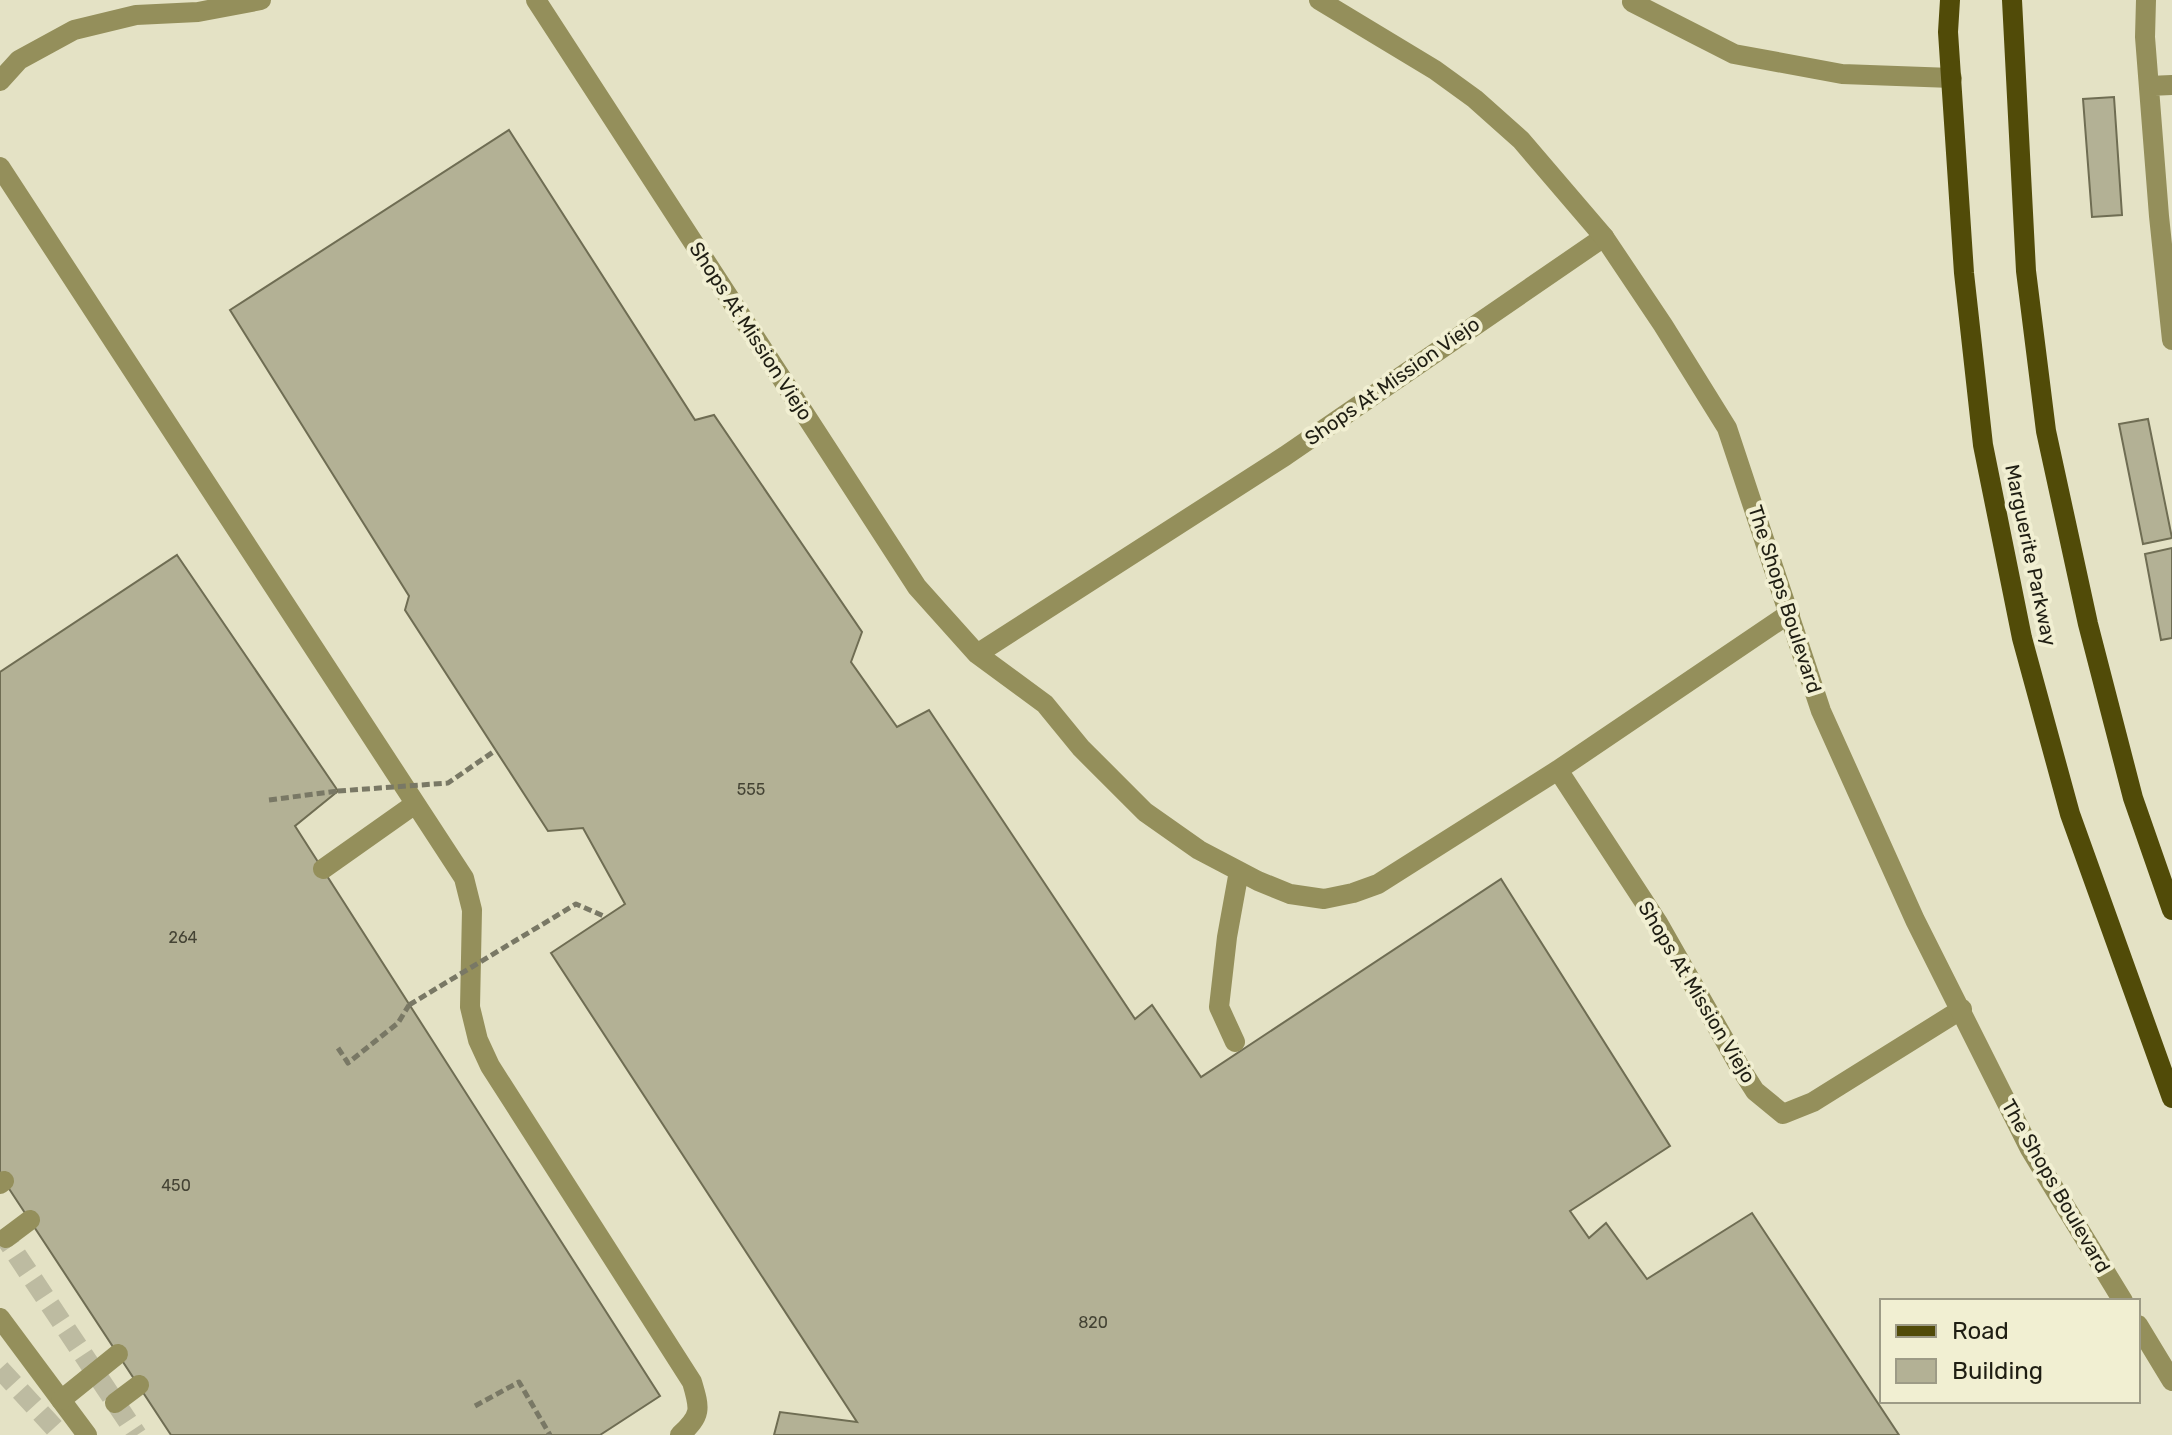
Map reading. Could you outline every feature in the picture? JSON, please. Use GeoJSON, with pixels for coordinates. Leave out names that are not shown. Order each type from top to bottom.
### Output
{"type":"FeatureCollection","features":[{"type":"Feature","properties":{"kind":"main road","name":"Marguerite Parkway"},"geometry":{"type":"LineString","coordinates":[[1950,0],[1948,32],[1964,273],[1983,445],[2022,638],[2070,814],[2172,1098]]}},
{"type":"Feature","properties":{"kind":"main road","name":"Marguerite Parkway"},"geometry":{"type":"LineString","coordinates":[[2012,0],[2026,271],[2046,431],[2088,624],[2125,769],[2172,910]]}},
{"type":"Feature","properties":{"kind":"street"},"geometry":{"type":"LineString","coordinates":[[0,81],[19,60],[74,30],[136,15],[198,12],[261,0]]}},
{"type":"Feature","properties":{"kind":"street","name":"Shops At Mission Viejo"},"geometry":{"type":"LineString","coordinates":[[536,0],[917,587],[977,654],[1045,704],[1081,748],[1145,812],[1199,850],[1239,871],[1290,894],[1324,899],[1378,884],[1558,770],[1790,613]]}},
{"type":"Feature","properties":{"kind":"street"},"geometry":{"type":"LineString","coordinates":[[2146,0],[2145,37],[2172,340]]}},
{"type":"Feature","properties":{"kind":"street","name":"The Shops Boulevard"},"geometry":{"type":"LineString","coordinates":[[1328,2],[1435,70],[1475,99],[1521,140],[1604,237],[1727,428],[1821,711],[1915,920],[2030,1149],[2122,1299]]}},
{"type":"Feature","properties":{"kind":"street"},"geometry":{"type":"LineString","coordinates":[[1632,2],[1734,54],[1842,74],[1952,78]]}},
{"type":"Feature","properties":{"kind":"street"},"geometry":{"type":"LineString","coordinates":[[2149,86],[2172,85]]}},
{"type":"Feature","properties":{"kind":"street"},"geometry":{"type":"LineString","coordinates":[[0,167],[464,878],[472,910],[470,1007],[478,1040],[490,1066],[692,1382],[699,1407],[694,1422],[680,1435]]}},
{"type":"Feature","properties":{"kind":"street","name":"Shops At Mission Viejo"},"geometry":{"type":"LineString","coordinates":[[977,654],[1285,456],[1604,237]]}},
{"type":"Feature","properties":{"kind":"street","name":"Shops At Mission Viejo"},"geometry":{"type":"LineString","coordinates":[[1558,770],[1658,923],[1755,1091],[1783,1114],[1813,1102],[1962,1009]]}},
{"type":"Feature","properties":{"kind":"street"},"geometry":{"type":"LineString","coordinates":[[323,869],[415,804]]}},
{"type":"Feature","properties":{"kind":"street"},"geometry":{"type":"LineString","coordinates":[[1235,1042],[1219,1007],[1239,871]]}},
{"type":"Feature","properties":{"kind":"street"},"geometry":{"type":"LineString","coordinates":[[6,1238],[30,1220]]}},
{"type":"Feature","properties":{"kind":"street"},"geometry":{"type":"LineString","coordinates":[[0,1318],[87,1435]]}},
{"type":"Feature","properties":{"kind":"street"},"geometry":{"type":"LineString","coordinates":[[2140,1328],[2172,1381]]}},
{"type":"Feature","properties":{"kind":"street"},"geometry":{"type":"LineString","coordinates":[[61,1400],[118,1354]]}},
{"type":"Feature","properties":{"kind":"street"},"geometry":{"type":"LineString","coordinates":[[115,1403],[139,1385]]}},
{"type":"Feature","properties":{"kind":"path"},"geometry":{"type":"LineString","coordinates":[[269,800],[338,791],[448,783],[496,750]]}},
{"type":"Feature","properties":{"kind":"path"},"geometry":{"type":"LineString","coordinates":[[338,1048],[348,1063],[398,1023],[409,1005],[576,904],[606,917]]}},
{"type":"Feature","properties":{"kind":"path"},"geometry":{"type":"LineString","coordinates":[[475,1406],[519,1382],[550,1435]]}},
{"type":"Feature","properties":{"kind":"building"},"geometry":{"type":"Polygon","coordinates":[[[2114,97],[2122,215],[2092,217],[2083,99],[2114,97]]]}},
{"type":"Feature","properties":{"kind":"building"},"geometry":{"type":"Polygon","coordinates":[[[509,130],[695,420],[714,415],[862,632],[851,662],[897,727],[929,710],[1135,1019],[1152,1005],[1201,1077],[1501,879],[1670,1146],[1570,1211],[1589,1238],[1606,1223],[1647,1279],[1752,1213],[1899,1435],[774,1435],[780,1412],[857,1422],[551,953],[625,904],[583,828],[548,831],[405,610],[409,596],[230,310],[509,130]]]}},
{"type":"Feature","properties":{"kind":"building"},"geometry":{"type":"Polygon","coordinates":[[[2148,419],[2172,538],[2143,544],[2119,424],[2148,419]]]}},
{"type":"Feature","properties":{"kind":"building"},"geometry":{"type":"Polygon","coordinates":[[[2172,548],[2172,638],[2161,640],[2145,554],[2172,548]]]}},
{"type":"Feature","properties":{"kind":"building"},"geometry":{"type":"Polygon","coordinates":[[[177,555],[338,791],[295,826],[660,1396],[600,1435],[171,1435],[0,1175],[0,672],[177,555]]]}},
{"type":"Feature","properties":{"kind":"tunnel"},"geometry":{"type":"LineString","coordinates":[[0,1230],[137,1435]]}},
{"type":"Feature","properties":{"kind":"tunnel"},"geometry":{"type":"LineString","coordinates":[[0,1369],[61,1435]]}}]}
